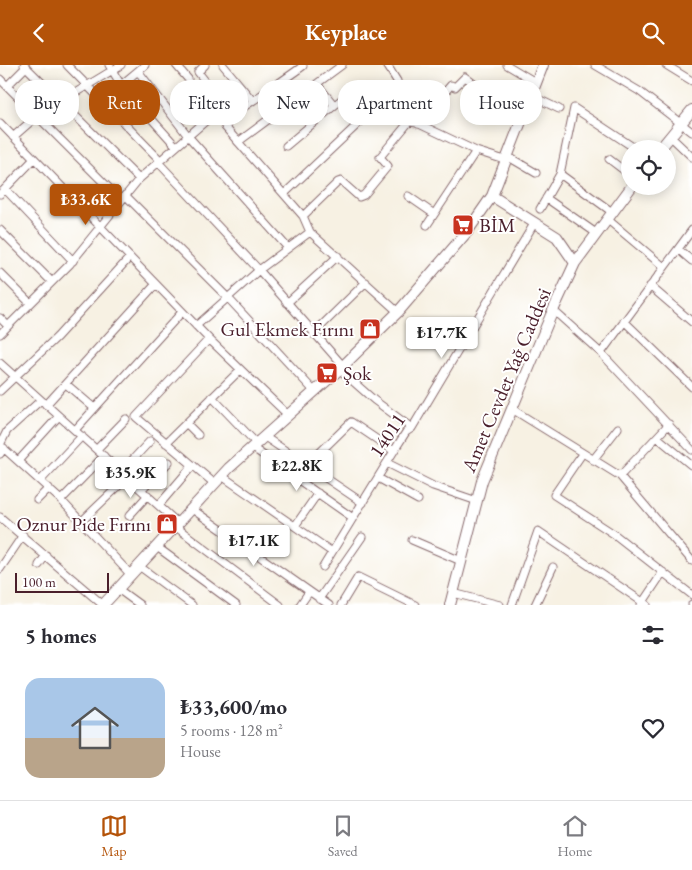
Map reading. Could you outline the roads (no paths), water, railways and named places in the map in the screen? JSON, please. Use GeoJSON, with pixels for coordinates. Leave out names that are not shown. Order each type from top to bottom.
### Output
{"type":"FeatureCollection","features":[{"type":"Feature","properties":{"kind":"main road"},"geometry":{"type":"LineString","coordinates":[[538,80],[543,65]]}},
{"type":"Feature","properties":{"kind":"main road"},"geometry":{"type":"LineString","coordinates":[[667,140],[692,110]]}},
{"type":"Feature","properties":{"kind":"main road"},"geometry":{"type":"LineString","coordinates":[[103,605],[219,480],[341,368],[398,312],[467,232],[492,196],[520,125]]}},
{"type":"Feature","properties":{"kind":"main road","name":"Amet Cevdet Yağ Caddesi"},"geometry":{"type":"LineString","coordinates":[[450,605],[482,481],[553,310],[575,263],[625,195]]}},
{"type":"Feature","properties":{"kind":"main road"},"geometry":{"type":"LineString","coordinates":[[492,196],[557,237],[575,263]]}},
{"type":"Feature","properties":{"kind":"street"},"geometry":{"type":"LineString","coordinates":[[67,65],[159,161],[259,270],[341,368],[374,400],[412,428]]}},
{"type":"Feature","properties":{"kind":"street"},"geometry":{"type":"LineString","coordinates":[[79,92],[111,68],[121,65]]}},
{"type":"Feature","properties":{"kind":"street"},"geometry":{"type":"LineString","coordinates":[[127,80],[145,65]]}},
{"type":"Feature","properties":{"kind":"street"},"geometry":{"type":"LineString","coordinates":[[176,65],[188,79]]}},
{"type":"Feature","properties":{"kind":"street"},"geometry":{"type":"LineString","coordinates":[[0,334],[73,261],[139,179],[224,105],[198,72],[205,65]]}},
{"type":"Feature","properties":{"kind":"street"},"geometry":{"type":"LineString","coordinates":[[223,65],[252,100]]}},
{"type":"Feature","properties":{"kind":"street"},"geometry":{"type":"LineString","coordinates":[[302,65],[303,67],[264,95],[252,100],[224,121],[225,127],[303,216],[310,232],[398,312]]}},
{"type":"Feature","properties":{"kind":"street"},"geometry":{"type":"LineString","coordinates":[[322,80],[342,65]]}},
{"type":"Feature","properties":{"kind":"street"},"geometry":{"type":"LineString","coordinates":[[387,65],[396,80]]}},
{"type":"Feature","properties":{"kind":"street"},"geometry":{"type":"LineString","coordinates":[[507,65],[532,80]]}},
{"type":"Feature","properties":{"kind":"street"},"geometry":{"type":"LineString","coordinates":[[595,65],[639,91],[682,122],[692,133]]}},
{"type":"Feature","properties":{"kind":"street"},"geometry":{"type":"LineString","coordinates":[[666,65],[692,81]]}},
{"type":"Feature","properties":{"kind":"street"},"geometry":{"type":"LineString","coordinates":[[7,86],[25,66],[39,80]]}},
{"type":"Feature","properties":{"kind":"street"},"geometry":{"type":"LineString","coordinates":[[111,68],[118,80]]}},
{"type":"Feature","properties":{"kind":"street"},"geometry":{"type":"LineString","coordinates":[[138,71],[188,136],[288,249]]}},
{"type":"Feature","properties":{"kind":"street"},"geometry":{"type":"LineString","coordinates":[[0,79],[15,94]]}},
{"type":"Feature","properties":{"kind":"street"},"geometry":{"type":"LineString","coordinates":[[284,194],[375,107],[358,89],[354,89],[286,146]]}},
{"type":"Feature","properties":{"kind":"street"},"geometry":{"type":"LineString","coordinates":[[328,98],[334,105]]}},
{"type":"Feature","properties":{"kind":"street"},"geometry":{"type":"LineString","coordinates":[[542,100],[559,109]]}},
{"type":"Feature","properties":{"kind":"street"},"geometry":{"type":"LineString","coordinates":[[540,209],[560,174],[574,108],[622,140]]}},
{"type":"Feature","properties":{"kind":"street"},"geometry":{"type":"LineString","coordinates":[[79,121],[139,179]]}},
{"type":"Feature","properties":{"kind":"street"},"geometry":{"type":"LineString","coordinates":[[0,123],[208,339],[288,415]]}},
{"type":"Feature","properties":{"kind":"street"},"geometry":{"type":"LineString","coordinates":[[13,137],[27,125]]}},
{"type":"Feature","properties":{"kind":"street"},"geometry":{"type":"LineString","coordinates":[[47,125],[229,299],[315,392]]}},
{"type":"Feature","properties":{"kind":"street"},"geometry":{"type":"LineString","coordinates":[[157,125],[176,146]]}},
{"type":"Feature","properties":{"kind":"street"},"geometry":{"type":"LineString","coordinates":[[238,142],[261,125]]}},
{"type":"Feature","properties":{"kind":"street"},"geometry":{"type":"LineString","coordinates":[[303,216],[338,181],[341,181],[359,197],[364,195],[388,166],[380,157],[407,125]]}},
{"type":"Feature","properties":{"kind":"street"},"geometry":{"type":"LineString","coordinates":[[420,125],[476,151],[506,158],[536,173]]}},
{"type":"Feature","properties":{"kind":"street"},"geometry":{"type":"LineString","coordinates":[[670,136],[692,157]]}},
{"type":"Feature","properties":{"kind":"street"},"geometry":{"type":"LineString","coordinates":[[427,225],[476,151]]}},
{"type":"Feature","properties":{"kind":"street"},"geometry":{"type":"LineString","coordinates":[[34,159],[2,192],[73,261]]}},
{"type":"Feature","properties":{"kind":"street"},"geometry":{"type":"LineString","coordinates":[[609,159],[621,168]]}},
{"type":"Feature","properties":{"kind":"street"},"geometry":{"type":"LineString","coordinates":[[560,174],[610,216],[664,267]]}},
{"type":"Feature","properties":{"kind":"street"},"geometry":{"type":"LineString","coordinates":[[408,196],[434,214]]}},
{"type":"Feature","properties":{"kind":"street"},"geometry":{"type":"LineString","coordinates":[[546,198],[596,233]]}},
{"type":"Feature","properties":{"kind":"street","name":"14011"},"geometry":{"type":"LineString","coordinates":[[324,567],[406,432],[412,428],[535,222]]}},
{"type":"Feature","properties":{"kind":"street"},"geometry":{"type":"LineString","coordinates":[[0,230],[52,282]]}},
{"type":"Feature","properties":{"kind":"street"},"geometry":{"type":"LineString","coordinates":[[601,353],[692,230]]}},
{"type":"Feature","properties":{"kind":"street"},"geometry":{"type":"LineString","coordinates":[[196,326],[229,299],[259,270],[310,232]]}},
{"type":"Feature","properties":{"kind":"street"},"geometry":{"type":"LineString","coordinates":[[678,249],[692,261]]}},
{"type":"Feature","properties":{"kind":"street"},"geometry":{"type":"LineString","coordinates":[[287,303],[338,256]]}},
{"type":"Feature","properties":{"kind":"street"},"geometry":{"type":"LineString","coordinates":[[0,391],[56,337],[130,257]]}},
{"type":"Feature","properties":{"kind":"street"},"geometry":{"type":"LineString","coordinates":[[0,273],[30,303]]}},
{"type":"Feature","properties":{"kind":"street"},"geometry":{"type":"LineString","coordinates":[[313,334],[366,283]]}},
{"type":"Feature","properties":{"kind":"street"},"geometry":{"type":"LineString","coordinates":[[131,575],[41,480],[19,460],[2,451],[0,445],[7,431],[66,384],[155,285]]}},
{"type":"Feature","properties":{"kind":"street"},"geometry":{"type":"LineString","coordinates":[[650,286],[692,322]]}},
{"type":"Feature","properties":{"kind":"street"},"geometry":{"type":"LineString","coordinates":[[553,310],[601,353],[692,450]]}},
{"type":"Feature","properties":{"kind":"street"},"geometry":{"type":"LineString","coordinates":[[75,430],[182,312]]}},
{"type":"Feature","properties":{"kind":"street"},"geometry":{"type":"LineString","coordinates":[[0,318],[8,326]]}},
{"type":"Feature","properties":{"kind":"street"},"geometry":{"type":"LineString","coordinates":[[624,321],[692,387]]}},
{"type":"Feature","properties":{"kind":"street"},"geometry":{"type":"LineString","coordinates":[[208,339],[136,417],[193,465],[295,526],[332,552]]}},
{"type":"Feature","properties":{"kind":"street"},"geometry":{"type":"LineString","coordinates":[[0,363],[142,489],[178,525],[280,605]]}},
{"type":"Feature","properties":{"kind":"street"},"geometry":{"type":"LineString","coordinates":[[166,443],[240,370]]}},
{"type":"Feature","properties":{"kind":"street"},"geometry":{"type":"LineString","coordinates":[[66,384],[94,408]]}},
{"type":"Feature","properties":{"kind":"street"},"geometry":{"type":"LineString","coordinates":[[212,397],[258,443],[318,493],[353,518]]}},
{"type":"Feature","properties":{"kind":"street"},"geometry":{"type":"LineString","coordinates":[[512,409],[620,476],[692,561]]}},
{"type":"Feature","properties":{"kind":"street"},"geometry":{"type":"LineString","coordinates":[[19,460],[59,416]]}},
{"type":"Feature","properties":{"kind":"street"},"geometry":{"type":"LineString","coordinates":[[97,449],[126,419]]}},
{"type":"Feature","properties":{"kind":"street"},"geometry":{"type":"LineString","coordinates":[[307,465],[350,422],[394,451]]}},
{"type":"Feature","properties":{"kind":"street"},"geometry":{"type":"LineString","coordinates":[[186,423],[198,435]]}},
{"type":"Feature","properties":{"kind":"street"},"geometry":{"type":"LineString","coordinates":[[620,476],[669,424]]}},
{"type":"Feature","properties":{"kind":"street"},"geometry":{"type":"LineString","coordinates":[[593,461],[618,428]]}},
{"type":"Feature","properties":{"kind":"street"},"geometry":{"type":"LineString","coordinates":[[41,480],[82,437]]}},
{"type":"Feature","properties":{"kind":"street"},"geometry":{"type":"LineString","coordinates":[[657,437],[691,465]]}},
{"type":"Feature","properties":{"kind":"street"},"geometry":{"type":"LineString","coordinates":[[122,471],[150,441]]}},
{"type":"Feature","properties":{"kind":"street"},"geometry":{"type":"LineString","coordinates":[[258,443],[307,465],[363,503]]}},
{"type":"Feature","properties":{"kind":"street"},"geometry":{"type":"LineString","coordinates":[[582,454],[554,495],[614,534],[692,595]]}},
{"type":"Feature","properties":{"kind":"street"},"geometry":{"type":"LineString","coordinates":[[61,500],[104,456]]}},
{"type":"Feature","properties":{"kind":"street"},"geometry":{"type":"LineString","coordinates":[[142,489],[169,462]]}},
{"type":"Feature","properties":{"kind":"street"},"geometry":{"type":"LineString","coordinates":[[387,463],[433,486],[477,501]]}},
{"type":"Feature","properties":{"kind":"street"},"geometry":{"type":"LineString","coordinates":[[159,505],[193,465]]}},
{"type":"Feature","properties":{"kind":"street"},"geometry":{"type":"LineString","coordinates":[[80,522],[128,477]]}},
{"type":"Feature","properties":{"kind":"street"},"geometry":{"type":"LineString","coordinates":[[378,478],[418,500]]}},
{"type":"Feature","properties":{"kind":"street"},"geometry":{"type":"LineString","coordinates":[[37,500],[49,488]]}},
{"type":"Feature","properties":{"kind":"street"},"geometry":{"type":"LineString","coordinates":[[295,526],[318,493]]}},
{"type":"Feature","properties":{"kind":"street"},"geometry":{"type":"LineString","coordinates":[[130,516],[148,495]]}},
{"type":"Feature","properties":{"kind":"street"},"geometry":{"type":"LineString","coordinates":[[192,509],[329,605]]}},
{"type":"Feature","properties":{"kind":"street"},"geometry":{"type":"LineString","coordinates":[[0,517],[103,605]]}},
{"type":"Feature","properties":{"kind":"street"},"geometry":{"type":"LineString","coordinates":[[512,605],[538,531],[644,604],[663,572]]}},
{"type":"Feature","properties":{"kind":"street"},"geometry":{"type":"LineString","coordinates":[[0,569],[23,535]]}},
{"type":"Feature","properties":{"kind":"street"},"geometry":{"type":"LineString","coordinates":[[320,599],[362,537]]}},
{"type":"Feature","properties":{"kind":"street"},"geometry":{"type":"LineString","coordinates":[[412,540],[461,561]]}},
{"type":"Feature","properties":{"kind":"street"},"geometry":{"type":"LineString","coordinates":[[157,547],[236,605]]}},
{"type":"Feature","properties":{"kind":"street"},"geometry":{"type":"LineString","coordinates":[[39,565],[46,555]]}},
{"type":"Feature","properties":{"kind":"street"},"geometry":{"type":"LineString","coordinates":[[139,566],[192,605]]}},
{"type":"Feature","properties":{"kind":"street"},"geometry":{"type":"LineString","coordinates":[[535,605],[553,567]]}},
{"type":"Feature","properties":{"kind":"street"},"geometry":{"type":"LineString","coordinates":[[341,605],[358,577],[415,605]]}},
{"type":"Feature","properties":{"kind":"street"},"geometry":{"type":"LineString","coordinates":[[118,589],[140,605]]}},
{"type":"Feature","properties":{"kind":"street"},"geometry":{"type":"LineString","coordinates":[[300,605],[309,592]]}},
{"type":"Feature","properties":{"kind":"street"},"geometry":{"type":"LineString","coordinates":[[453,593],[500,605]]}},
{"type":"Feature","properties":{"kind":"place","name":"BİM"},"geometry":{"type":"Point","coordinates":[463,225]}},
{"type":"Feature","properties":{"kind":"place","name":"Gul Ekmek Fırını"},"geometry":{"type":"Point","coordinates":[370,329]}},
{"type":"Feature","properties":{"kind":"place","name":"Şok"},"geometry":{"type":"Point","coordinates":[327,373]}},
{"type":"Feature","properties":{"kind":"place","name":"Oznur Pide Fırını"},"geometry":{"type":"Point","coordinates":[167,524]}}]}
